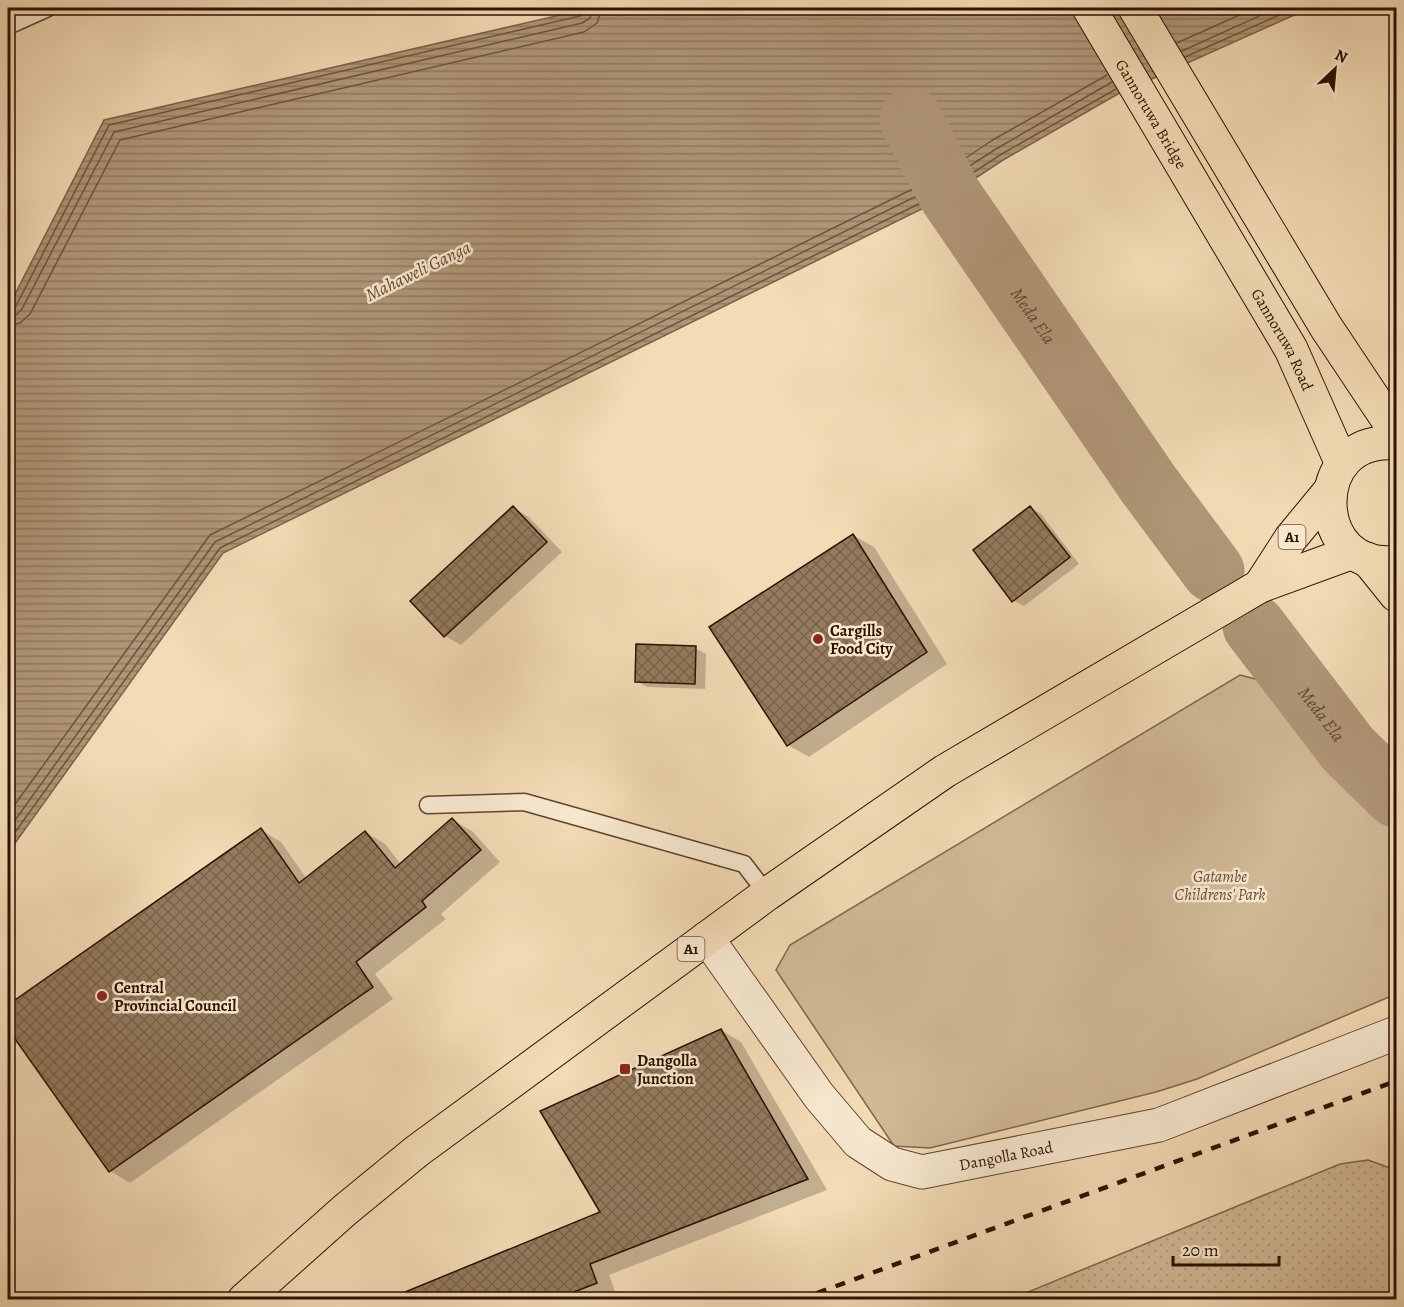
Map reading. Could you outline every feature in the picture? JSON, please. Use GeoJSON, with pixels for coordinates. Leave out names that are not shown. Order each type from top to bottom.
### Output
{"type":"FeatureCollection","features":[{"type":"Feature","properties":{"kind":"main road","name":"Gannoruwa Bridge"},"geometry":{"type":"LineString","coordinates":[[1089,8],[1215,218]]}},
{"type":"Feature","properties":{"kind":"main road"},"geometry":{"type":"LineString","coordinates":[[1135,8],[1326,327],[1396,432]]}},
{"type":"Feature","properties":{"kind":"main road","name":"Gannoruwa Road"},"geometry":{"type":"LineString","coordinates":[[1215,218],[1291,349],[1335,478],[1329,514],[1338,535],[1372,558],[1396,595]]}},
{"type":"Feature","properties":{"kind":"main road"},"geometry":{"type":"LineString","coordinates":[[1335,478],[1360,449],[1382,442],[1396,443]]}},
{"type":"Feature","properties":{"kind":"main road","name":"A1"},"geometry":{"type":"LineString","coordinates":[[1260,586],[1291,538],[1335,478]]}},
{"type":"Feature","properties":{"kind":"main road","name":"A1"},"geometry":{"type":"LineString","coordinates":[[244,1299],[345,1210],[417,1151],[767,894],[945,771],[1260,586],[1372,558]]}},
{"type":"Feature","properties":{"kind":"street","name":"Dangolla Road"},"geometry":{"type":"LineString","coordinates":[[706,938],[819,1096],[858,1142],[892,1164],[922,1172],[1160,1125],[1396,1033]]}},
{"type":"Feature","properties":{"kind":"lane"},"geometry":{"type":"LineString","coordinates":[[8,26],[48,8]]}},
{"type":"Feature","properties":{"kind":"lane"},"geometry":{"type":"LineString","coordinates":[[428,805],[524,802],[744,864],[767,894]]}},
{"type":"Feature","properties":{"kind":"green space","name":"Gatambe Childrens' Park"},"geometry":{"type":"Polygon","coordinates":[[[1240,675],[1267,682],[1396,821],[1396,994],[1197,1079],[1156,1092],[930,1148],[894,1146],[776,970],[790,945],[1240,675]]]}},
{"type":"Feature","properties":{"kind":"green space"},"geometry":{"type":"Polygon","coordinates":[[[1368,1160],[1396,1170],[1396,1299],[1011,1299],[1340,1164],[1368,1160]]]}},
{"type":"Feature","properties":{"kind":"water","name":"Mahaweli Ganga"},"geometry":{"type":"Polygon","coordinates":[[[591,8],[1310,8],[1116,95],[1003,160],[950,195],[223,553],[8,853],[8,308],[104,120],[591,8]]]}},
{"type":"Feature","properties":{"kind":"building"},"geometry":{"type":"Polygon","coordinates":[[[513,506],[547,542],[444,637],[410,601],[513,506]]]}},
{"type":"Feature","properties":{"kind":"building"},"geometry":{"type":"Polygon","coordinates":[[[1030,506],[1070,557],[1012,602],[973,550],[1030,506]]]}},
{"type":"Feature","properties":{"kind":"building","name":"Cargills Food City"},"geometry":{"type":"Polygon","coordinates":[[[853,534],[927,652],[787,746],[709,627],[853,534]]]}},
{"type":"Feature","properties":{"kind":"building"},"geometry":{"type":"Polygon","coordinates":[[[636,644],[696,646],[695,684],[635,682],[636,644]]]}},
{"type":"Feature","properties":{"kind":"building","name":"Central Provincial Council"},"geometry":{"type":"Polygon","coordinates":[[[452,818],[481,850],[422,901],[426,907],[356,962],[373,987],[109,1172],[8,1029],[8,1005],[261,828],[299,883],[365,831],[395,868],[452,818]]]}},
{"type":"Feature","properties":{"kind":"building"},"geometry":{"type":"Polygon","coordinates":[[[721,1029],[808,1179],[590,1264],[597,1283],[556,1299],[388,1299],[600,1212],[540,1111],[721,1029]]]}},
{"type":"Feature","properties":{"kind":"waterway","name":"Meda Ela"},"geometry":{"type":"LineString","coordinates":[[911,119],[950,195],[1149,485],[1213,571]]}},
{"type":"Feature","properties":{"kind":"waterway","name":"Meda Ela"},"geometry":{"type":"LineString","coordinates":[[1254,626],[1348,749],[1396,796]]}},
{"type":"Feature","properties":{"kind":"railway"},"geometry":{"type":"LineString","coordinates":[[798,1300],[1396,1081]]}},
{"type":"Feature","properties":{"kind":"place","name":"Cargills Food City"},"geometry":{"type":"Point","coordinates":[818,639]}},
{"type":"Feature","properties":{"kind":"place","name":"Central Provincial Council"},"geometry":{"type":"Point","coordinates":[102,996]}},
{"type":"Feature","properties":{"kind":"place","name":"Dangolla Junction"},"geometry":{"type":"Point","coordinates":[625,1069]}}]}
